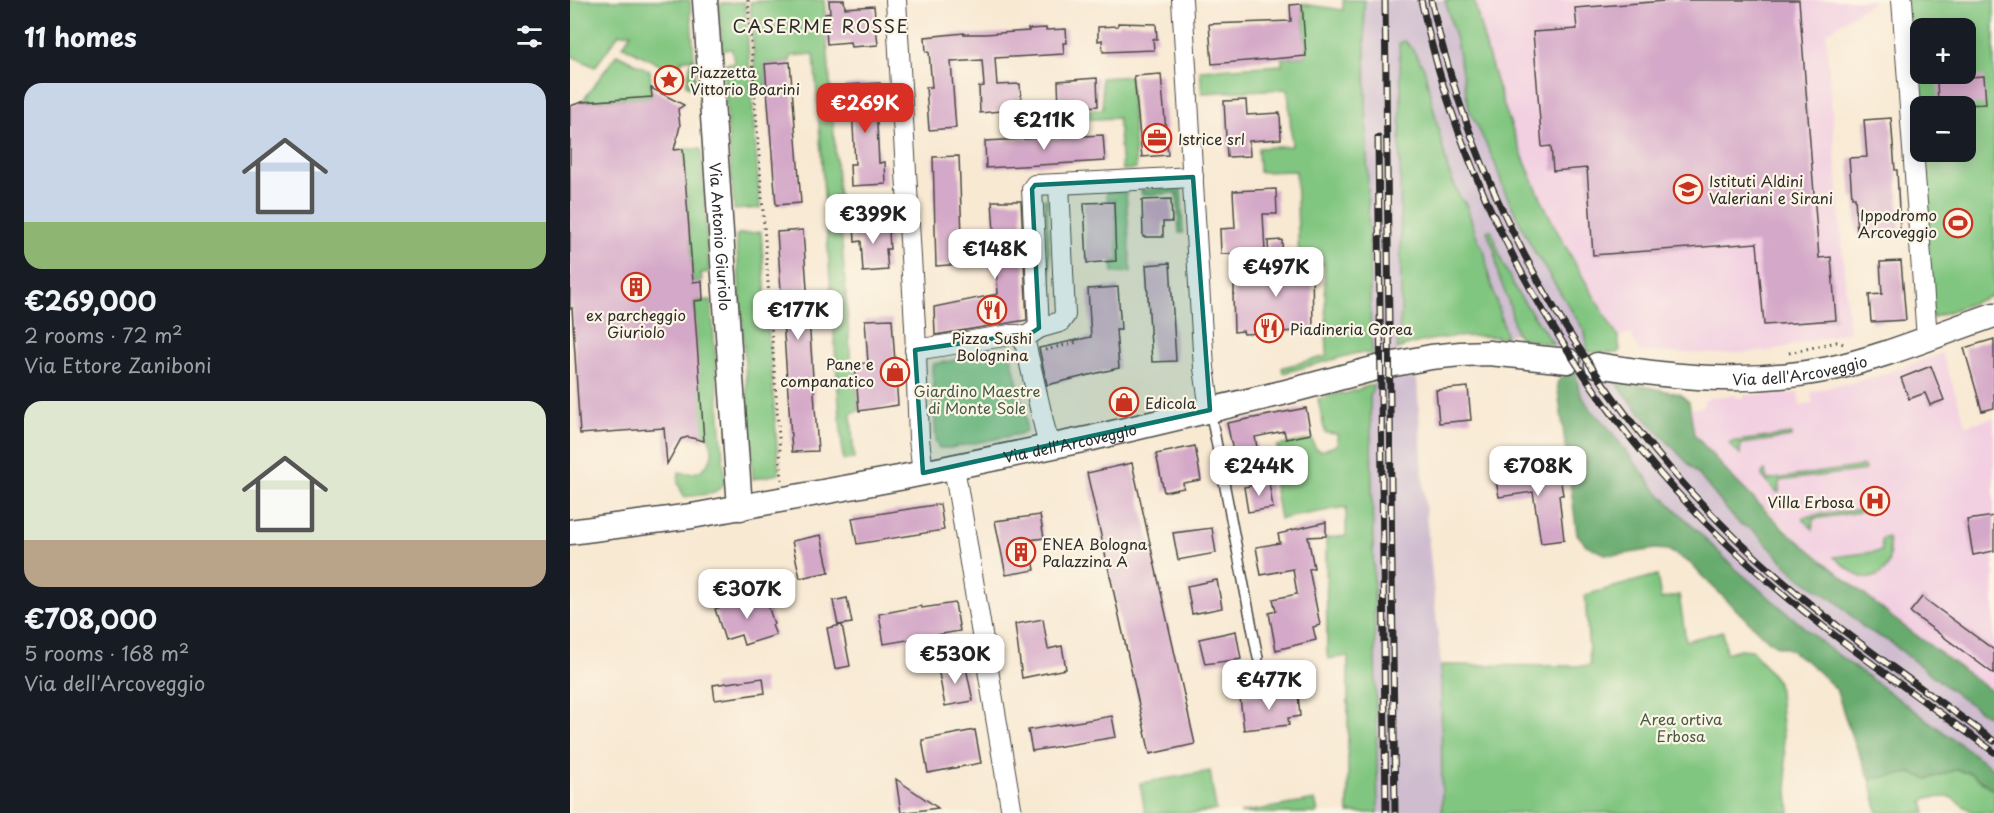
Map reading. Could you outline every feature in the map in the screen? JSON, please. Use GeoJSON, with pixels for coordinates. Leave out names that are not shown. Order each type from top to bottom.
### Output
{"type":"FeatureCollection","features":[{"type":"Feature","properties":{"kind":"street","name":"Via Antonio Giuriolo"},"geometry":{"type":"LineString","coordinates":[[705,0],[740,508]]}},
{"type":"Feature","properties":{"kind":"street"},"geometry":{"type":"LineString","coordinates":[[896,0],[919,439],[923,473]]}},
{"type":"Feature","properties":{"kind":"street"},"geometry":{"type":"LineString","coordinates":[[1182,0],[1204,368],[1210,410]]}},
{"type":"Feature","properties":{"kind":"street"},"geometry":{"type":"LineString","coordinates":[[1902,0],[1927,338]]}},
{"type":"Feature","properties":{"kind":"street"},"geometry":{"type":"LineString","coordinates":[[1049,447],[1033,340],[1032,189],[1035,185],[1193,177]]}},
{"type":"Feature","properties":{"kind":"street"},"geometry":{"type":"LineString","coordinates":[[1033,340],[1060,322],[1065,315],[1059,184]]}},
{"type":"Feature","properties":{"kind":"street","name":"Via dell'Arcoveggio"},"geometry":{"type":"LineString","coordinates":[[1597,365],[1698,379],[1758,378],[1801,374],[1847,364],[1994,315]]}},
{"type":"Feature","properties":{"kind":"street"},"geometry":{"type":"LineString","coordinates":[[915,351],[1011,335],[1033,340]]}},
{"type":"Feature","properties":{"kind":"street","name":"Via dell'Arcoveggio"},"geometry":{"type":"LineString","coordinates":[[570,532],[740,508],[923,473],[1049,447],[1210,410],[1384,366],[1439,356],[1496,354],[1568,361]]}},
{"type":"Feature","properties":{"kind":"street"},"geometry":{"type":"LineString","coordinates":[[954,466],[1012,813]]}},
{"type":"Feature","properties":{"kind":"lane"},"geometry":{"type":"LineString","coordinates":[[1210,410],[1258,658]]}},
{"type":"Feature","properties":{"kind":"path"},"geometry":{"type":"LineString","coordinates":[[748,0],[783,485]]}},
{"type":"Feature","properties":{"kind":"path"},"geometry":{"type":"LineString","coordinates":[[1033,340],[1078,342],[1078,339]]}},
{"type":"Feature","properties":{"kind":"path","name":"Via dell'Arcoveggio"},"geometry":{"type":"LineString","coordinates":[[1786,354],[1836,342],[1849,348]]}},
{"type":"Feature","properties":{"kind":"highlighted area"},"geometry":{"type":"Polygon","coordinates":[[[1193,177],[1210,410],[923,473],[915,350],[1018,335],[1024,338],[1039,328],[1032,189],[1035,185],[1193,177]]]}},
{"type":"Feature","properties":{"kind":"shaded area"},"geometry":{"type":"Polygon","coordinates":[[[1343,0],[1474,0],[1483,39],[1527,165],[1548,213],[1618,337],[1620,350],[1617,353],[1589,353],[1606,378],[1680,394],[1689,402],[1694,434],[1728,473],[1784,529],[1893,618],[1994,693],[1994,790],[1919,737],[1836,689],[1809,663],[1762,635],[1690,563],[1668,550],[1656,549],[1557,383],[1560,377],[1576,373],[1559,347],[1520,338],[1516,333],[1505,337],[1472,336],[1440,339],[1413,343],[1397,349],[1398,377],[1417,379],[1424,494],[1441,665],[1442,813],[1348,813],[1349,454],[1374,384],[1373,354],[1357,353],[1351,343],[1343,0]]]}},
{"type":"Feature","properties":{"kind":"shaded area","name":"Istituti Aldini Valeriani e Sirani"},"geometry":{"type":"Polygon","coordinates":[[[1474,0],[1875,0],[1826,33],[1849,332],[1769,351],[1722,354],[1639,352],[1631,334],[1618,337],[1548,213],[1527,165],[1483,39],[1474,0]]]}},
{"type":"Feature","properties":{"kind":"shaded area","name":"Villa Erbosa"},"geometry":{"type":"Polygon","coordinates":[[[1942,353],[1966,425],[1994,418],[1994,693],[1893,618],[1809,550],[1728,473],[1710,454],[1692,429],[1690,409],[1703,407],[1704,402],[1709,398],[1736,395],[1737,398],[1744,398],[1744,395],[1798,393],[1800,406],[1813,404],[1811,392],[1881,375],[1942,353]]]}},
{"type":"Feature","properties":{"kind":"green space"},"geometry":{"type":"Polygon","coordinates":[[[570,0],[690,0],[696,89],[686,85],[692,58],[682,60],[679,75],[623,46],[631,33],[619,34],[595,67],[570,55],[570,0]]]}},
{"type":"Feature","properties":{"kind":"green space"},"geometry":{"type":"Polygon","coordinates":[[[824,0],[851,364],[855,364],[859,411],[851,413],[854,459],[843,460],[814,54],[791,56],[790,62],[765,64],[767,87],[756,88],[750,2],[824,0]]]}},
{"type":"Feature","properties":{"kind":"green space"},"geometry":{"type":"Polygon","coordinates":[[[1343,0],[1364,0],[1373,354],[1357,353],[1283,373],[1282,368],[1284,367],[1327,356],[1324,264],[1299,265],[1296,171],[1259,172],[1258,148],[1292,146],[1288,89],[1202,93],[1200,70],[1282,65],[1282,58],[1306,56],[1302,4],[1343,10],[1343,0]]]}},
{"type":"Feature","properties":{"kind":"green space"},"geometry":{"type":"Polygon","coordinates":[[[1445,0],[1474,0],[1496,82],[1525,162],[1564,245],[1618,337],[1620,350],[1617,353],[1588,352],[1585,332],[1534,251],[1504,190],[1495,163],[1469,109],[1456,41],[1445,0]]]}},
{"type":"Feature","properties":{"kind":"green space","name":"Ippodromo Arcoveggio"},"geometry":{"type":"Polygon","coordinates":[[[1900,0],[1994,0],[1994,295],[1932,318],[1916,162],[1976,162],[1976,96],[1910,96],[1910,99],[1900,0]]]}},
{"type":"Feature","properties":{"kind":"green space"},"geometry":{"type":"Polygon","coordinates":[[[745,2],[760,208],[734,210],[723,64],[734,63],[732,49],[722,50],[719,7],[722,3],[745,2]]]}},
{"type":"Feature","properties":{"kind":"green space"},"geometry":{"type":"Polygon","coordinates":[[[1404,41],[1413,50],[1424,68],[1448,170],[1460,198],[1466,204],[1476,235],[1485,253],[1505,337],[1450,337],[1423,341],[1397,349],[1401,313],[1399,44],[1404,41]]]}},
{"type":"Feature","properties":{"kind":"green space"},"geometry":{"type":"Polygon","coordinates":[[[617,54],[650,71],[652,97],[582,102],[617,54]]]}},
{"type":"Feature","properties":{"kind":"green space"},"geometry":{"type":"Polygon","coordinates":[[[1130,76],[1136,169],[1122,170],[1118,118],[1052,121],[1051,112],[1103,109],[1101,78],[1130,76]]]}},
{"type":"Feature","properties":{"kind":"green space"},"geometry":{"type":"Polygon","coordinates":[[[683,149],[701,149],[709,272],[701,273],[702,281],[693,282],[683,149]]]}},
{"type":"Feature","properties":{"kind":"green space"},"geometry":{"type":"Polygon","coordinates":[[[1181,188],[1183,233],[1179,233],[1177,193],[1142,195],[1141,190],[1181,188]]]}},
{"type":"Feature","properties":{"kind":"green space"},"geometry":{"type":"Polygon","coordinates":[[[1126,191],[1131,272],[1113,273],[1112,261],[1118,261],[1115,200],[1107,200],[1106,192],[1126,191]]]}},
{"type":"Feature","properties":{"kind":"green space"},"geometry":{"type":"Polygon","coordinates":[[[1044,199],[1047,199],[1052,310],[1050,310],[1044,199]]]}},
{"type":"Feature","properties":{"kind":"green space"},"geometry":{"type":"Polygon","coordinates":[[[1491,230],[1503,264],[1517,292],[1554,345],[1520,338],[1516,333],[1509,303],[1498,274],[1495,252],[1487,231],[1491,230]]]}},
{"type":"Feature","properties":{"kind":"green space"},"geometry":{"type":"Polygon","coordinates":[[[761,232],[779,474],[753,479],[736,236],[761,232]]]}},
{"type":"Feature","properties":{"kind":"green space"},"geometry":{"type":"Polygon","coordinates":[[[711,300],[725,482],[722,487],[713,492],[684,497],[678,483],[679,472],[698,472],[709,462],[712,454],[712,447],[702,431],[694,301],[711,300]]]}},
{"type":"Feature","properties":{"kind":"green space","name":"Giardino Maestre di Monte Sole"},"geometry":{"type":"Polygon","coordinates":[[[1007,350],[1010,352],[1026,418],[1024,433],[950,448],[939,448],[936,442],[932,366],[1007,350]]]}},
{"type":"Feature","properties":{"kind":"green space"},"geometry":{"type":"Polygon","coordinates":[[[1576,373],[1579,391],[1590,409],[1607,426],[1655,489],[1737,570],[1826,646],[1994,769],[1994,790],[1970,773],[1955,770],[1928,779],[1911,773],[1870,779],[1850,732],[1836,689],[1809,663],[1787,648],[1775,645],[1762,635],[1690,563],[1668,550],[1655,549],[1618,555],[1605,554],[1586,545],[1577,534],[1557,383],[1563,376],[1576,373]]]}},
{"type":"Feature","properties":{"kind":"green space"},"geometry":{"type":"Polygon","coordinates":[[[1616,380],[1680,394],[1689,402],[1694,434],[1728,473],[1784,529],[1893,618],[1994,693],[1994,720],[1958,696],[1890,642],[1864,628],[1838,603],[1795,574],[1754,531],[1740,524],[1732,516],[1698,474],[1640,413],[1616,380]]]}},
{"type":"Feature","properties":{"kind":"green space"},"geometry":{"type":"Polygon","coordinates":[[[1374,384],[1370,397],[1378,813],[1348,813],[1348,656],[1328,659],[1326,538],[1346,536],[1346,507],[1280,519],[1271,469],[1281,467],[1277,446],[1312,439],[1315,448],[1321,451],[1337,445],[1337,434],[1326,433],[1318,399],[1345,394],[1374,384]]]}},
{"type":"Feature","properties":{"kind":"green space"},"geometry":{"type":"Polygon","coordinates":[[[1791,434],[1791,437],[1741,444],[1740,454],[1730,445],[1730,442],[1791,434]]]}},
{"type":"Feature","properties":{"kind":"green space"},"geometry":{"type":"Polygon","coordinates":[[[1864,466],[1865,470],[1779,481],[1779,492],[1776,492],[1762,476],[1765,470],[1767,480],[1864,466]]]}},
{"type":"Feature","properties":{"kind":"green space"},"geometry":{"type":"Polygon","coordinates":[[[1861,509],[1862,512],[1813,519],[1813,529],[1803,520],[1803,517],[1861,509]]]}},
{"type":"Feature","properties":{"kind":"green space"},"geometry":{"type":"Polygon","coordinates":[[[1888,537],[1890,554],[1888,565],[1874,577],[1858,576],[1834,557],[1882,551],[1881,539],[1888,537]]]}},
{"type":"Feature","properties":{"kind":"green space","name":"Area ortiva Erbosa"},"geometry":{"type":"Polygon","coordinates":[[[1657,575],[1661,599],[1679,595],[1686,641],[1723,631],[1726,653],[1740,649],[1752,650],[1778,682],[1790,813],[1442,813],[1441,665],[1590,666],[1585,595],[1657,575]]]}},
{"type":"Feature","properties":{"kind":"green space"},"geometry":{"type":"Polygon","coordinates":[[[1955,770],[1970,773],[1994,790],[1994,813],[1974,813],[1950,797],[1926,798],[1923,802],[1926,813],[1878,813],[1870,779],[1911,773],[1928,779],[1955,770]]]}},
{"type":"Feature","properties":{"kind":"green space"},"geometry":{"type":"Polygon","coordinates":[[[1210,771],[1216,810],[1197,813],[1145,813],[1140,783],[1210,771]]]}},
{"type":"Feature","properties":{"kind":"green space"},"geometry":{"type":"Polygon","coordinates":[[[1315,800],[1318,813],[1240,813],[1315,800]]]}},
{"type":"Feature","properties":{"kind":"building"},"geometry":{"type":"Polygon","coordinates":[[[829,0],[844,0],[845,8],[874,6],[878,45],[851,47],[850,42],[827,44],[825,14],[830,13],[829,0]]]}},
{"type":"Feature","properties":{"kind":"building","name":"Istituti Aldini Valeriani e Sirani"},"geometry":{"type":"Polygon","coordinates":[[[1678,0],[1799,0],[1819,258],[1831,257],[1836,320],[1764,325],[1757,243],[1593,255],[1587,168],[1553,171],[1551,146],[1542,147],[1533,32],[1577,29],[1575,8],[1678,0]]]}},
{"type":"Feature","properties":{"kind":"building"},"geometry":{"type":"Polygon","coordinates":[[[1302,4],[1306,56],[1212,64],[1209,24],[1291,21],[1290,5],[1302,4]]]}},
{"type":"Feature","properties":{"kind":"building"},"geometry":{"type":"Polygon","coordinates":[[[1118,23],[1156,24],[1157,39],[1153,39],[1154,50],[1103,52],[1102,40],[1098,41],[1098,27],[1118,26],[1118,23]]]}},
{"type":"Feature","properties":{"kind":"building"},"geometry":{"type":"Polygon","coordinates":[[[1046,28],[1046,30],[1066,29],[1067,43],[1063,43],[1064,54],[995,58],[997,85],[1020,84],[1022,109],[980,113],[979,87],[984,86],[982,60],[951,62],[956,128],[929,130],[926,87],[932,87],[929,52],[926,52],[925,37],[1046,28]]]}},
{"type":"Feature","properties":{"kind":"building"},"geometry":{"type":"Polygon","coordinates":[[[790,62],[801,203],[776,205],[765,64],[790,62]]]}},
{"type":"Feature","properties":{"kind":"building"},"geometry":{"type":"Polygon","coordinates":[[[1161,74],[1168,155],[1142,157],[1134,76],[1161,74]]]}},
{"type":"Feature","properties":{"kind":"building"},"geometry":{"type":"Polygon","coordinates":[[[1984,76],[1986,104],[1976,104],[1976,96],[1938,96],[1937,84],[1976,84],[1976,77],[1984,76]]]}},
{"type":"Feature","properties":{"kind":"building"},"geometry":{"type":"Polygon","coordinates":[[[1097,78],[1098,106],[1059,109],[1058,81],[1097,78]]]}},
{"type":"Feature","properties":{"kind":"building"},"geometry":{"type":"Polygon","coordinates":[[[880,83],[881,105],[876,105],[879,163],[885,162],[886,184],[851,186],[850,164],[855,164],[852,107],[846,107],[845,85],[880,83]]]}},
{"type":"Feature","properties":{"kind":"building","name":"ex parcheggio Giuriolo"},"geometry":{"type":"Polygon","coordinates":[[[651,88],[684,105],[678,109],[680,126],[674,150],[683,149],[693,282],[702,281],[703,300],[694,301],[704,441],[688,437],[681,439],[667,464],[664,428],[580,434],[572,308],[570,309],[570,106],[582,102],[652,97],[651,88]]]}},
{"type":"Feature","properties":{"kind":"building"},"geometry":{"type":"Polygon","coordinates":[[[1246,100],[1247,115],[1280,113],[1281,139],[1249,141],[1250,156],[1227,157],[1224,101],[1246,100]]]}},
{"type":"Feature","properties":{"kind":"building"},"geometry":{"type":"Polygon","coordinates":[[[1891,118],[1895,170],[1897,170],[1900,231],[1857,234],[1855,197],[1852,197],[1849,158],[1867,157],[1864,120],[1891,118]]]}},
{"type":"Feature","properties":{"kind":"building"},"geometry":{"type":"Polygon","coordinates":[[[1103,135],[1105,161],[986,168],[985,141],[1103,135]]]}},
{"type":"Feature","properties":{"kind":"building"},"geometry":{"type":"Polygon","coordinates":[[[959,156],[963,264],[936,266],[933,157],[959,156]]]}},
{"type":"Feature","properties":{"kind":"building"},"geometry":{"type":"Polygon","coordinates":[[[1276,189],[1277,214],[1263,214],[1265,252],[1221,254],[1220,229],[1235,228],[1233,191],[1276,189]]]}},
{"type":"Feature","properties":{"kind":"building"},"geometry":{"type":"Polygon","coordinates":[[[1171,199],[1172,222],[1163,222],[1163,237],[1143,237],[1142,200],[1171,199]]]}},
{"type":"Feature","properties":{"kind":"building"},"geometry":{"type":"Polygon","coordinates":[[[992,201],[1021,201],[1027,320],[935,335],[934,307],[998,294],[992,201]]]}},
{"type":"Feature","properties":{"kind":"building"},"geometry":{"type":"Polygon","coordinates":[[[1114,202],[1116,261],[1087,263],[1084,203],[1114,202]]]}},
{"type":"Feature","properties":{"kind":"building"},"geometry":{"type":"Polygon","coordinates":[[[885,221],[886,231],[889,231],[890,249],[886,249],[888,270],[863,272],[861,241],[855,242],[854,223],[885,221]]]}},
{"type":"Feature","properties":{"kind":"building"},"geometry":{"type":"Polygon","coordinates":[[[803,230],[818,451],[792,452],[777,232],[803,230]]]}},
{"type":"Feature","properties":{"kind":"building"},"geometry":{"type":"Polygon","coordinates":[[[1282,240],[1283,266],[1312,264],[1313,330],[1244,334],[1243,331],[1234,332],[1234,283],[1270,280],[1268,241],[1282,240]]]}},
{"type":"Feature","properties":{"kind":"building"},"geometry":{"type":"Polygon","coordinates":[[[1901,261],[1906,320],[1871,322],[1869,295],[1882,294],[1880,262],[1901,261]]]}},
{"type":"Feature","properties":{"kind":"building"},"geometry":{"type":"Polygon","coordinates":[[[1170,263],[1176,361],[1152,362],[1146,265],[1170,263]]]}},
{"type":"Feature","properties":{"kind":"building"},"geometry":{"type":"Polygon","coordinates":[[[1118,287],[1121,330],[1116,330],[1119,368],[1047,385],[1039,348],[1091,337],[1088,289],[1118,287]]]}},
{"type":"Feature","properties":{"kind":"building"},"geometry":{"type":"Polygon","coordinates":[[[892,319],[898,405],[859,411],[855,364],[868,363],[865,320],[892,319]]]}},
{"type":"Feature","properties":{"kind":"building"},"geometry":{"type":"Polygon","coordinates":[[[1994,339],[1994,408],[1982,411],[1964,348],[1994,339]]]}},
{"type":"Feature","properties":{"kind":"building"},"geometry":{"type":"Polygon","coordinates":[[[1931,366],[1944,400],[1930,405],[1925,393],[1909,399],[1901,378],[1931,366]]]}},
{"type":"Feature","properties":{"kind":"building"},"geometry":{"type":"Polygon","coordinates":[[[1468,387],[1471,420],[1439,423],[1436,390],[1468,387]]]}},
{"type":"Feature","properties":{"kind":"building"},"geometry":{"type":"Polygon","coordinates":[[[1306,408],[1311,434],[1286,439],[1284,431],[1255,437],[1258,452],[1234,456],[1227,423],[1306,408]]]}},
{"type":"Feature","properties":{"kind":"building"},"geometry":{"type":"Polygon","coordinates":[[[1195,446],[1201,480],[1183,483],[1184,488],[1164,492],[1156,454],[1195,446]]]}},
{"type":"Feature","properties":{"kind":"building"},"geometry":{"type":"Polygon","coordinates":[[[1132,463],[1195,744],[1150,754],[1087,473],[1132,463]]]}},
{"type":"Feature","properties":{"kind":"building"},"geometry":{"type":"Polygon","coordinates":[[[1558,464],[1563,495],[1559,495],[1564,540],[1541,543],[1533,492],[1499,497],[1495,475],[1558,464]]]}},
{"type":"Feature","properties":{"kind":"building"},"geometry":{"type":"Polygon","coordinates":[[[1269,482],[1273,508],[1248,512],[1244,487],[1269,482]]]}},
{"type":"Feature","properties":{"kind":"building"},"geometry":{"type":"Polygon","coordinates":[[[940,504],[944,530],[857,544],[852,518],[940,504]]]}},
{"type":"Feature","properties":{"kind":"building","name":"ENEA Bologna Palazzina A"},"geometry":{"type":"Polygon","coordinates":[[[1040,515],[1044,538],[1030,540],[1035,570],[1006,575],[995,521],[1040,515]]]}},
{"type":"Feature","properties":{"kind":"building"},"geometry":{"type":"Polygon","coordinates":[[[1994,516],[1994,551],[1973,555],[1967,520],[1994,516]]]}},
{"type":"Feature","properties":{"kind":"building"},"geometry":{"type":"Polygon","coordinates":[[[1326,522],[1326,536],[1308,537],[1314,568],[1309,569],[1320,625],[1313,627],[1316,640],[1276,650],[1269,613],[1276,611],[1273,599],[1297,594],[1293,569],[1261,575],[1256,547],[1280,543],[1278,534],[1326,522]]]}},
{"type":"Feature","properties":{"kind":"building"},"geometry":{"type":"Polygon","coordinates":[[[1212,528],[1216,553],[1178,560],[1173,533],[1212,528]]]}},
{"type":"Feature","properties":{"kind":"building"},"geometry":{"type":"Polygon","coordinates":[[[821,535],[829,572],[800,578],[792,541],[821,535]]]}},
{"type":"Feature","properties":{"kind":"building"},"geometry":{"type":"Polygon","coordinates":[[[1217,580],[1222,608],[1192,614],[1187,586],[1217,580]]]}},
{"type":"Feature","properties":{"kind":"building"},"geometry":{"type":"Polygon","coordinates":[[[764,593],[776,635],[744,645],[741,635],[725,640],[715,609],[764,593]]]}},
{"type":"Feature","properties":{"kind":"building"},"geometry":{"type":"Polygon","coordinates":[[[1922,597],[1994,650],[1994,674],[1910,612],[1922,597]]]}},
{"type":"Feature","properties":{"kind":"building"},"geometry":{"type":"Polygon","coordinates":[[[847,598],[852,623],[838,625],[833,601],[847,598]]]}},
{"type":"Feature","properties":{"kind":"building"},"geometry":{"type":"Polygon","coordinates":[[[955,603],[960,631],[884,644],[879,614],[921,606],[922,608],[955,603]]]}},
{"type":"Feature","properties":{"kind":"building"},"geometry":{"type":"Polygon","coordinates":[[[1043,619],[1048,649],[1062,646],[1066,669],[1022,678],[1015,624],[1043,619]]]}},
{"type":"Feature","properties":{"kind":"building"},"geometry":{"type":"Polygon","coordinates":[[[842,625],[850,666],[835,669],[827,628],[842,625]]]}},
{"type":"Feature","properties":{"kind":"building"},"geometry":{"type":"Polygon","coordinates":[[[1236,631],[1241,659],[1205,664],[1199,639],[1236,631]]]}},
{"type":"Feature","properties":{"kind":"building"},"geometry":{"type":"Polygon","coordinates":[[[965,663],[973,701],[945,706],[938,668],[965,663]]]}},
{"type":"Feature","properties":{"kind":"building"},"geometry":{"type":"Polygon","coordinates":[[[763,678],[765,693],[715,700],[713,685],[763,678]]]}},
{"type":"Feature","properties":{"kind":"building"},"geometry":{"type":"Polygon","coordinates":[[[1264,694],[1264,698],[1298,694],[1300,716],[1288,718],[1289,725],[1244,730],[1240,698],[1264,694]]]}},
{"type":"Feature","properties":{"kind":"building"},"geometry":{"type":"Polygon","coordinates":[[[1112,716],[1116,737],[1032,751],[1028,730],[1112,716]]]}},
{"type":"Feature","properties":{"kind":"building"},"geometry":{"type":"Polygon","coordinates":[[[975,730],[981,763],[928,773],[922,740],[975,730]]]}},
{"type":"Feature","properties":{"kind":"building"},"geometry":{"type":"Polygon","coordinates":[[[896,779],[938,808],[901,813],[896,779]]]}},
{"type":"Feature","properties":{"kind":"railway"},"geometry":{"type":"LineString","coordinates":[[1385,0],[1395,813]]}},
{"type":"Feature","properties":{"kind":"railway"},"geometry":{"type":"LineString","coordinates":[[1421,0],[1442,80],[1469,158],[1502,234],[1542,308],[1586,378],[1636,445],[1691,507],[1779,590],[1870,662],[1994,752]]}},
{"type":"Feature","properties":{"kind":"railway"},"geometry":{"type":"LineString","coordinates":[[1431,0],[1453,83],[1482,164],[1518,242],[1559,317],[1607,389],[1660,456],[1717,520],[1780,579],[1858,642],[1994,741]]}},
{"type":"Feature","properties":{"kind":"railway"},"geometry":{"type":"LineString","coordinates":[[1378,138],[1386,813]]}},
{"type":"Feature","properties":{"kind":"place","name":"Piazzetta Vittorio Boarini"},"geometry":{"type":"Point","coordinates":[669,80]}},
{"type":"Feature","properties":{"kind":"place","name":"Istrice srl"},"geometry":{"type":"Point","coordinates":[1157,138]}},
{"type":"Feature","properties":{"kind":"place","name":"Istituti Aldini Valeriani e Sirani"},"geometry":{"type":"Point","coordinates":[1688,189]}},
{"type":"Feature","properties":{"kind":"place","name":"Ippodromo Arcoveggio"},"geometry":{"type":"Point","coordinates":[1958,223]}},
{"type":"Feature","properties":{"kind":"place","name":"ex parcheggio Giuriolo"},"geometry":{"type":"Point","coordinates":[636,287]}},
{"type":"Feature","properties":{"kind":"place","name":"Pizza Sushi Bolognina"},"geometry":{"type":"Point","coordinates":[992,310]}},
{"type":"Feature","properties":{"kind":"place","name":"Piadineria Gorea"},"geometry":{"type":"Point","coordinates":[1269,328]}},
{"type":"Feature","properties":{"kind":"place","name":"Pane e companatico"},"geometry":{"type":"Point","coordinates":[895,372]}},
{"type":"Feature","properties":{"kind":"place","name":"Edicola"},"geometry":{"type":"Point","coordinates":[1124,402]}},
{"type":"Feature","properties":{"kind":"place","name":"Villa Erbosa"},"geometry":{"type":"Point","coordinates":[1875,501]}},
{"type":"Feature","properties":{"kind":"place","name":"ENEA Bologna Palazzina A"},"geometry":{"type":"Point","coordinates":[1021,552]}},
{"type":"Feature","properties":{"kind":"district","name":"CASERME ROSSE"},"geometry":{"type":"Point","coordinates":[821,25]}}]}
